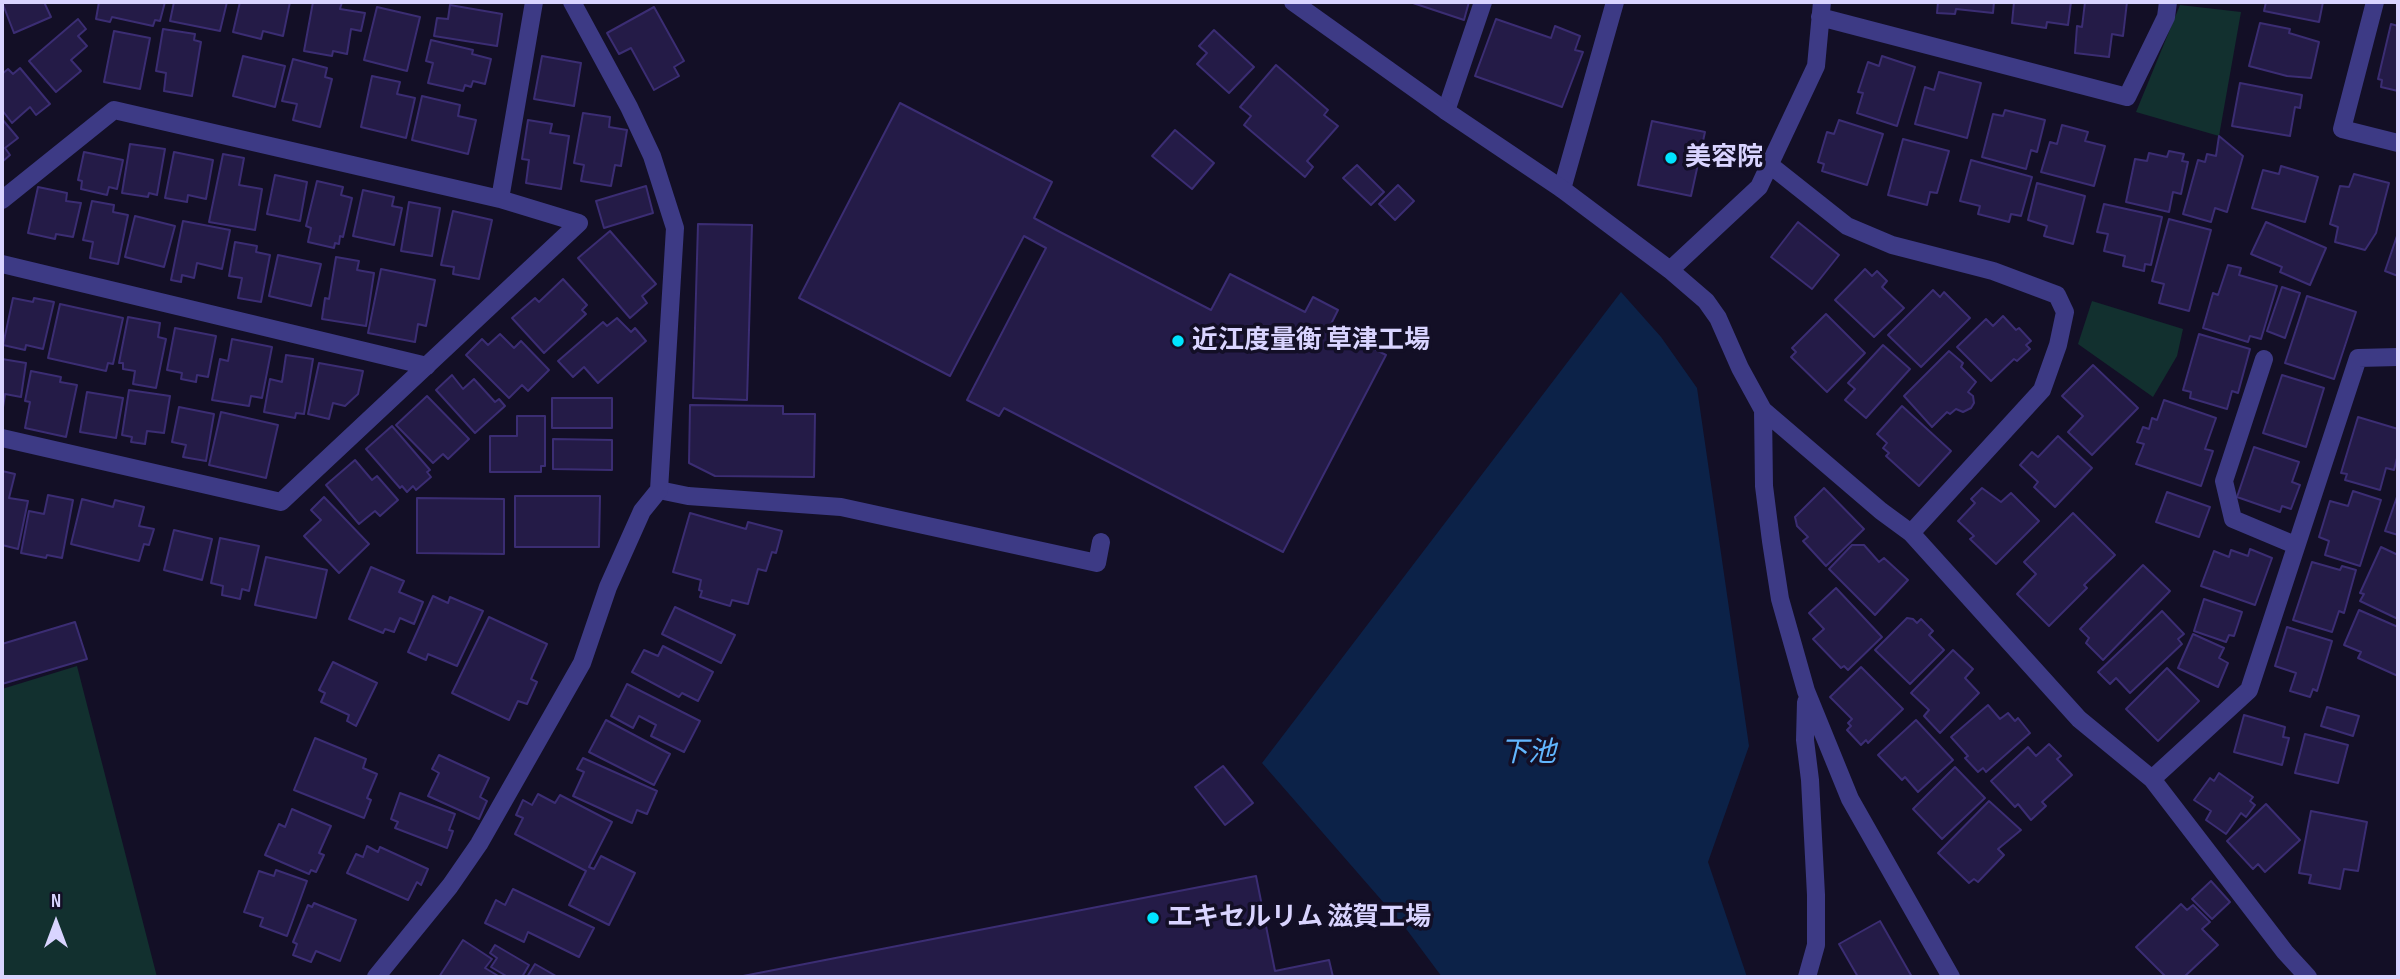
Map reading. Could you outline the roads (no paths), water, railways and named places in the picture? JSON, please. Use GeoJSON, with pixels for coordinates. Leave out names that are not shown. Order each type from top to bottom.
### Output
{"type":"FeatureCollection","features":[{"type":"Feature","properties":{"kind":"street"},"geometry":{"type":"LineString","coordinates":[[500,200],[534,2]]}},
{"type":"Feature","properties":{"kind":"street"},"geometry":{"type":"LineString","coordinates":[[376,977],[450,886],[479,844],[582,663],[619,562],[642,511],[659,490],[675,228],[652,156],[629,107],[572,2]]}},
{"type":"Feature","properties":{"kind":"street"},"geometry":{"type":"LineString","coordinates":[[1293,2],[1446,111],[1562,189],[1670,270],[1706,301],[1718,318],[1740,368],[1763,410],[1881,511],[1912,533],[2079,719],[2152,779],[2285,952],[2308,977]]}},
{"type":"Feature","properties":{"kind":"street"},"geometry":{"type":"LineString","coordinates":[[1446,111],[1483,2]]}},
{"type":"Feature","properties":{"kind":"street"},"geometry":{"type":"LineString","coordinates":[[1562,189],[1615,2]]}},
{"type":"Feature","properties":{"kind":"street"},"geometry":{"type":"LineString","coordinates":[[1670,270],[1759,187],[1816,66],[1821,9],[2127,97],[2166,17],[2168,2]]}},
{"type":"Feature","properties":{"kind":"street"},"geometry":{"type":"LineString","coordinates":[[2375,2],[2342,129],[2398,143]]}},
{"type":"Feature","properties":{"kind":"street"},"geometry":{"type":"LineString","coordinates":[[2,200],[114,110],[500,200],[579,223],[281,502],[2,438]]}},
{"type":"Feature","properties":{"kind":"street"},"geometry":{"type":"LineString","coordinates":[[1770,164],[1847,226],[1892,245],[1993,271],[2057,295],[2065,312],[2058,345],[2042,390],[1912,533]]}},
{"type":"Feature","properties":{"kind":"street"},"geometry":{"type":"LineString","coordinates":[[2,264],[427,366]]}},
{"type":"Feature","properties":{"kind":"street"},"geometry":{"type":"LineString","coordinates":[[2152,779],[2249,690],[2358,358],[2398,357]]}},
{"type":"Feature","properties":{"kind":"street"},"geometry":{"type":"LineString","coordinates":[[2264,359],[2224,481],[2233,519],[2295,545]]}},
{"type":"Feature","properties":{"kind":"street"},"geometry":{"type":"LineString","coordinates":[[1763,410],[1764,486],[1771,541],[1780,598],[1806,691],[1850,799],[1951,977]]}},
{"type":"Feature","properties":{"kind":"street"},"geometry":{"type":"LineString","coordinates":[[659,490],[688,496],[841,507],[1097,563],[1101,542]]}},
{"type":"Feature","properties":{"kind":"street"},"geometry":{"type":"LineString","coordinates":[[1806,691],[1805,740],[1810,780],[1816,895],[1816,945],[1807,977]]}},
{"type":"Feature","properties":{"kind":"water","name":"下池"},"geometry":{"type":"Polygon","coordinates":[[[1621,292],[1661,337],[1697,388],[1749,746],[1708,862],[1747,977],[1442,977],[1404,926],[1262,763],[1621,292]]]}},
{"type":"Feature","properties":{"kind":"place","name":"美容院"},"geometry":{"type":"Point","coordinates":[1671,158]}},
{"type":"Feature","properties":{"kind":"place","name":"近江度量衡 草津工場"},"geometry":{"type":"Point","coordinates":[1178,341]}},
{"type":"Feature","properties":{"kind":"place","name":"エキセルリム 滋賀工場"},"geometry":{"type":"Point","coordinates":[1153,918]}}]}
